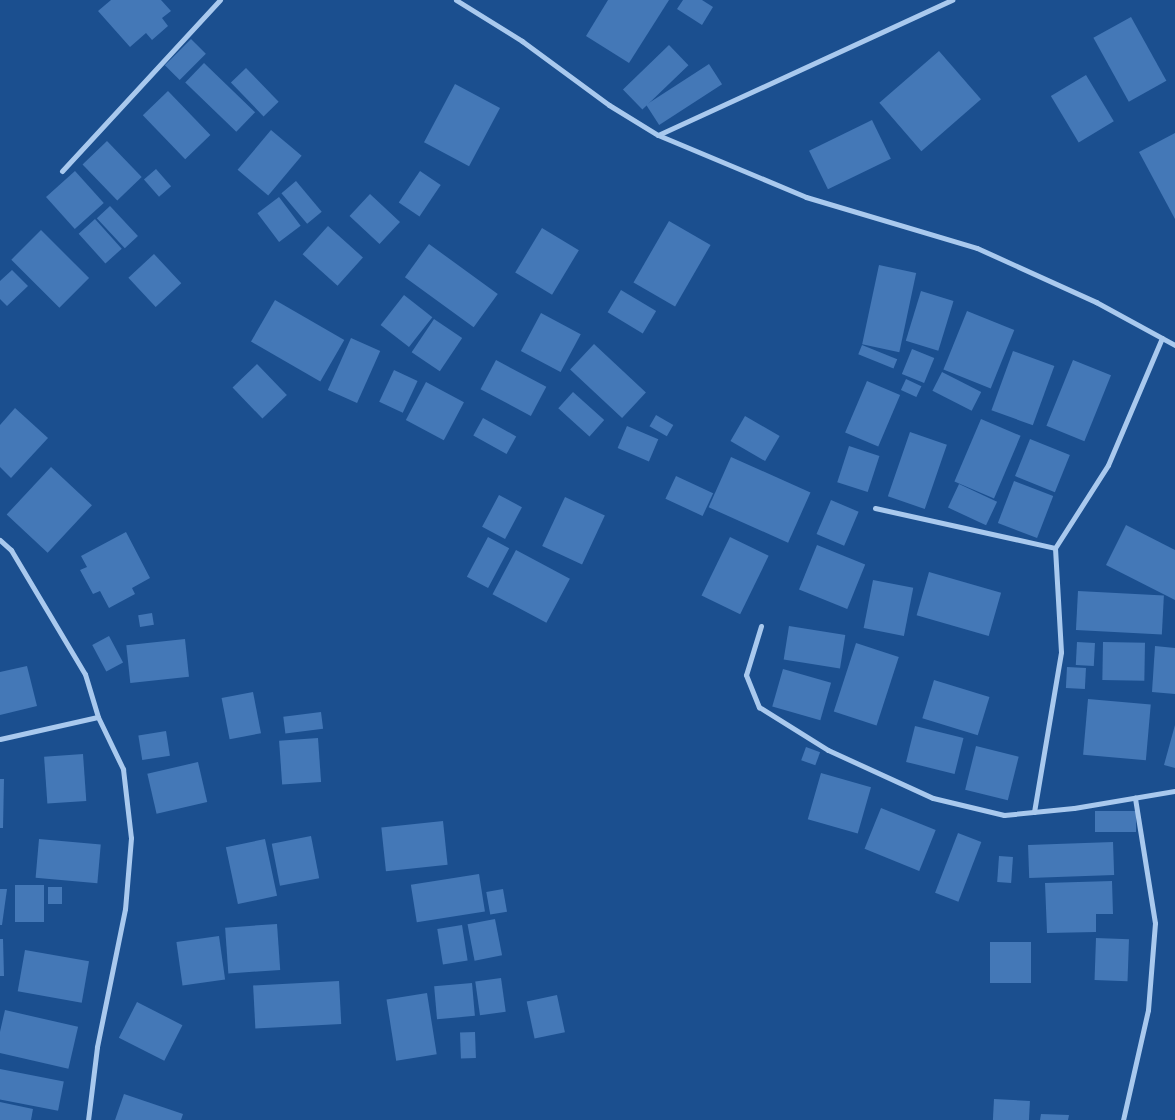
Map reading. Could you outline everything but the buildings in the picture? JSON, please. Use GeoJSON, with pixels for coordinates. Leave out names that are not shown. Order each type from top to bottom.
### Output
{"type":"FeatureCollection","features":[{"type":"Feature","properties":{"kind":"street"},"geometry":{"type":"LineString","coordinates":[[62,171],[220,0]]}},
{"type":"Feature","properties":{"kind":"street"},"geometry":{"type":"LineString","coordinates":[[456,0],[522,41],[609,105],[658,135],[806,197],[978,248],[1096,302],[1175,346]]}},
{"type":"Feature","properties":{"kind":"street"},"geometry":{"type":"LineString","coordinates":[[658,135],[952,0]]}},
{"type":"Feature","properties":{"kind":"street"},"geometry":{"type":"LineString","coordinates":[[1034,812],[1061,652],[1055,548],[1108,465],[1162,338]]}},
{"type":"Feature","properties":{"kind":"street"},"geometry":{"type":"LineString","coordinates":[[876,508],[1055,548]]}},
{"type":"Feature","properties":{"kind":"street"},"geometry":{"type":"LineString","coordinates":[[0,540],[11,550],[85,674],[98,716],[123,769],[131,838],[125,909],[97,1047],[88,1120]]}},
{"type":"Feature","properties":{"kind":"street"},"geometry":{"type":"LineString","coordinates":[[761,626],[746,675],[759,707],[828,750],[933,798],[1004,815],[1175,791]]}},
{"type":"Feature","properties":{"kind":"street"},"geometry":{"type":"LineString","coordinates":[[0,739],[98,716]]}},
{"type":"Feature","properties":{"kind":"street"},"geometry":{"type":"LineString","coordinates":[[1123,1120],[1148,1010],[1154,923],[1135,798]]}}]}
